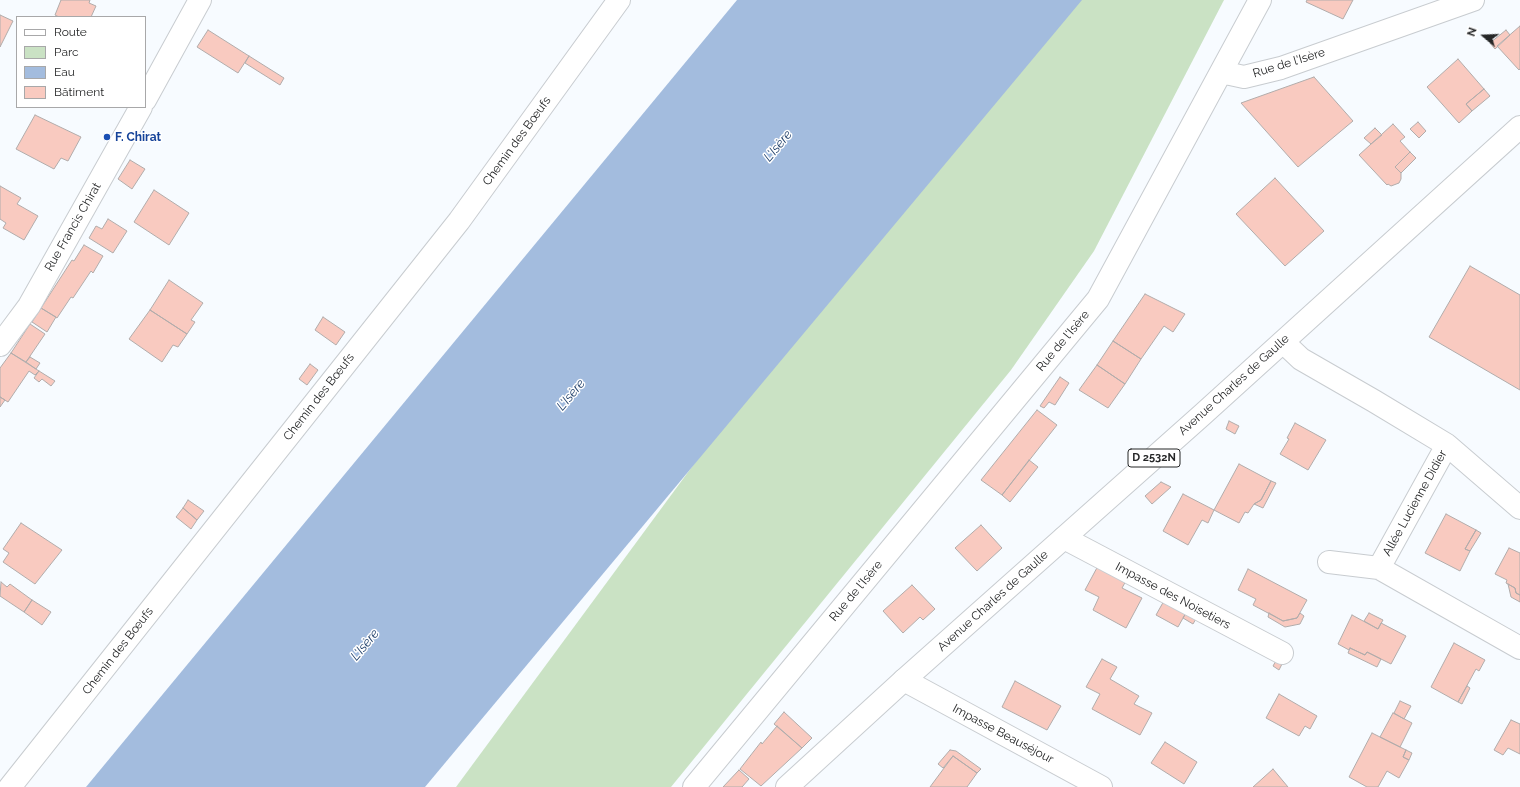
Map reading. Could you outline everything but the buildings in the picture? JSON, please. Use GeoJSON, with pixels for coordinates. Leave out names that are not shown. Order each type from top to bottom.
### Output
{"type":"FeatureCollection","features":[{"type":"Feature","properties":{"kind":"street"},"geometry":{"type":"LineString","coordinates":[[146,98],[200,0]]}},
{"type":"Feature","properties":{"kind":"street","name":"Chemin des Bœufs"},"geometry":{"type":"LineString","coordinates":[[10,787],[459,221],[619,0]]}},
{"type":"Feature","properties":{"kind":"street"},"geometry":{"type":"LineString","coordinates":[[1222,72],[1260,0]]}},
{"type":"Feature","properties":{"kind":"street","name":"Rue de l'Isère"},"geometry":{"type":"LineString","coordinates":[[694,787],[1098,299],[1222,72],[1244,77],[1281,68],[1473,0]]}},
{"type":"Feature","properties":{"kind":"street","name":"Rue Francis Chirat"},"geometry":{"type":"LineString","coordinates":[[0,345],[29,306],[140,108]]}},
{"type":"Feature","properties":{"kind":"street","name":"Avenue Charles de Gaulle"},"geometry":{"type":"LineString","coordinates":[[787,787],[904,680],[1283,342],[1520,127]]}},
{"type":"Feature","properties":{"kind":"street","name":"Allée Lucienne Didier"},"geometry":{"type":"LineString","coordinates":[[1283,342],[1301,359],[1374,400],[1447,444],[1379,568],[1520,648]]}},
{"type":"Feature","properties":{"kind":"street"},"geometry":{"type":"LineString","coordinates":[[1447,444],[1520,508]]}},
{"type":"Feature","properties":{"kind":"street","name":"Impasse des Noisetiers"},"geometry":{"type":"LineString","coordinates":[[1064,538],[1282,653]]}},
{"type":"Feature","properties":{"kind":"street"},"geometry":{"type":"LineString","coordinates":[[1329,562],[1379,568]]}},
{"type":"Feature","properties":{"kind":"street","name":"Impasse Beauséjour"},"geometry":{"type":"LineString","coordinates":[[904,680],[1101,787]]}},
{"type":"Feature","properties":{"kind":"green space"},"geometry":{"type":"Polygon","coordinates":[[[1036,0],[1224,0],[1094,251],[1011,370],[671,787],[456,787],[1036,0]]]}},
{"type":"Feature","properties":{"kind":"water","name":"L'Isère"},"geometry":{"type":"Polygon","coordinates":[[[737,0],[1082,0],[425,787],[86,787],[737,0]]]}},
{"type":"Feature","properties":{"kind":"place","name":"F. Chirat"},"geometry":{"type":"Point","coordinates":[107,137]}}]}
